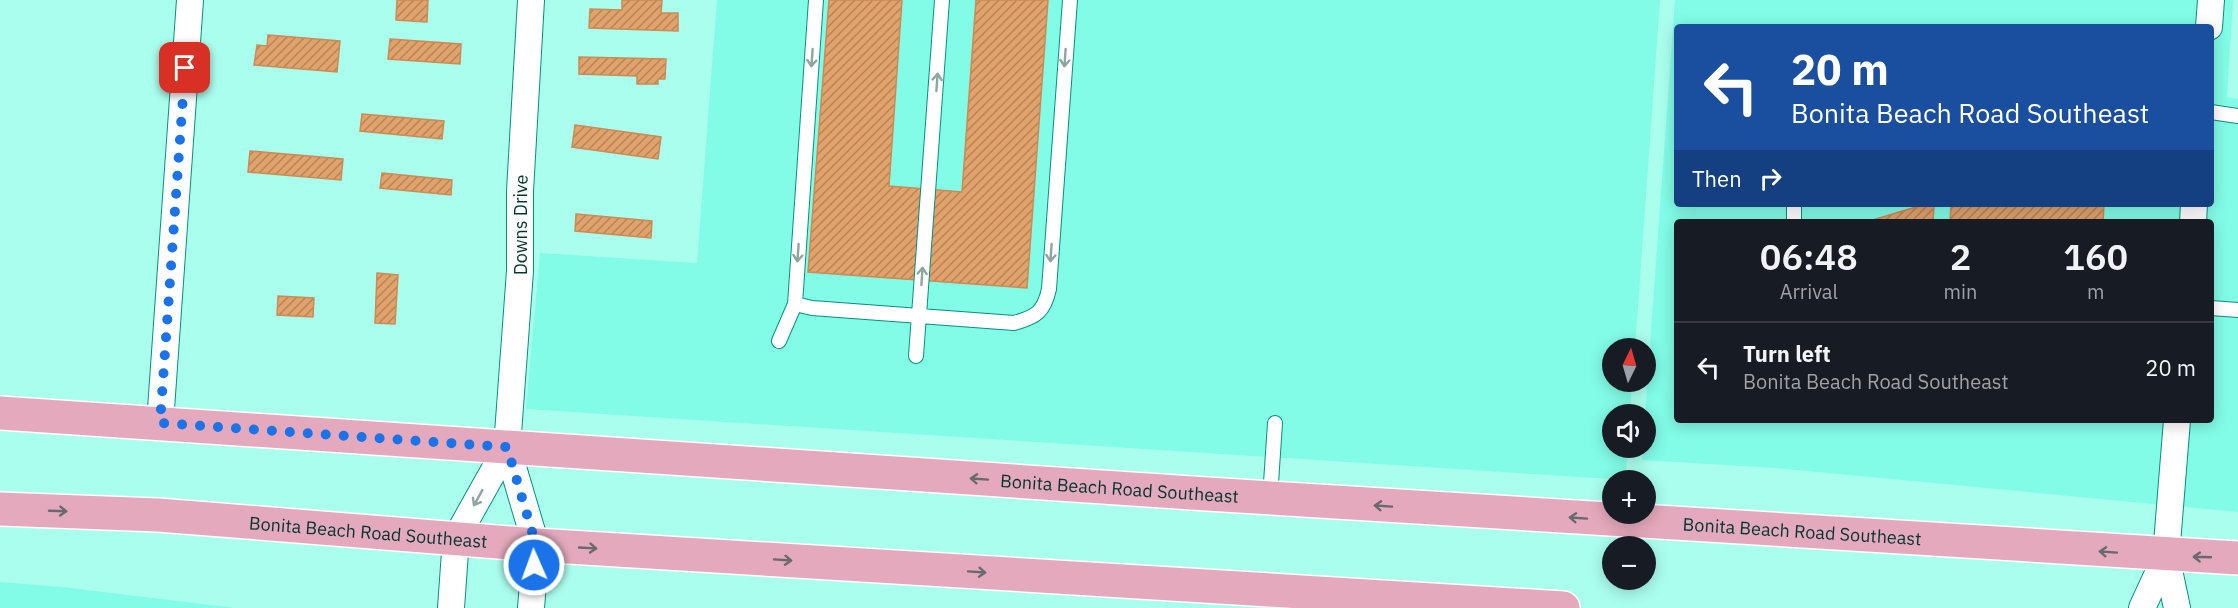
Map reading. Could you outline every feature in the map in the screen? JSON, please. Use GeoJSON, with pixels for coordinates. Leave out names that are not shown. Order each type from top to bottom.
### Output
{"type":"FeatureCollection","features":[{"type":"Feature","properties":{"kind":"main road","name":"Bonita Beach Road Southeast"},"geometry":{"type":"LineString","coordinates":[[0,413],[1270,498],[2166,556],[2238,558]]}},
{"type":"Feature","properties":{"kind":"main road","name":"Bonita Beach Road Southeast"},"geometry":{"type":"LineString","coordinates":[[0,509],[158,515],[536,545],[1563,608]]}},
{"type":"Feature","properties":{"kind":"street"},"geometry":{"type":"LineString","coordinates":[[160,423],[190,0]]}},
{"type":"Feature","properties":{"kind":"street","name":"Downs Drive"},"geometry":{"type":"LineString","coordinates":[[507,447],[520,271],[520,191],[531,0]]}},
{"type":"Feature","properties":{"kind":"street"},"geometry":{"type":"LineString","coordinates":[[2209,24],[2211,0]]}},
{"type":"Feature","properties":{"kind":"street"},"geometry":{"type":"LineString","coordinates":[[2176,423],[2166,556],[2177,608]]}},
{"type":"Feature","properties":{"kind":"street"},"geometry":{"type":"LineString","coordinates":[[451,608],[456,538],[507,447]]}},
{"type":"Feature","properties":{"kind":"street"},"geometry":{"type":"LineString","coordinates":[[507,447],[536,545],[531,608]]}},
{"type":"Feature","properties":{"kind":"street"},"geometry":{"type":"LineString","coordinates":[[2142,608],[2166,556]]}},
{"type":"Feature","properties":{"kind":"lane"},"geometry":{"type":"LineString","coordinates":[[779,341],[795,304],[816,0]]}},
{"type":"Feature","properties":{"kind":"lane"},"geometry":{"type":"LineString","coordinates":[[916,356],[942,0]]}},
{"type":"Feature","properties":{"kind":"lane"},"geometry":{"type":"LineString","coordinates":[[795,304],[812,308],[1014,323],[1032,318],[1045,305],[1049,289],[1070,0]]}},
{"type":"Feature","properties":{"kind":"lane"},"geometry":{"type":"LineString","coordinates":[[2214,112],[2238,116]]}},
{"type":"Feature","properties":{"kind":"lane"},"geometry":{"type":"LineString","coordinates":[[2214,308],[2238,310]]}},
{"type":"Feature","properties":{"kind":"lane"},"geometry":{"type":"LineString","coordinates":[[1270,498],[1275,423]]}},
{"type":"Feature","properties":{"kind":"shaded area"},"geometry":{"type":"Polygon","coordinates":[[[717,0],[1660,0],[1636,338],[1602,338],[1602,392],[1631,392],[1631,404],[1602,404],[1602,458],[1627,458],[1626,470],[1602,470],[1602,479],[526,409],[540,253],[697,263],[717,0]]]}},
{"type":"Feature","properties":{"kind":"shaded area"},"geometry":{"type":"Polygon","coordinates":[[[1675,0],[2233,0],[2227,97],[2238,99],[2238,512],[1776,468],[1642,460],[1642,458],[1656,458],[1656,404],[1646,404],[1647,392],[1656,392],[1656,338],[1651,338],[1675,0]]]}},
{"type":"Feature","properties":{"kind":"shaded area"},"geometry":{"type":"Polygon","coordinates":[[[0,582],[62,587],[235,608],[0,608],[0,582]]]}},
{"type":"Feature","properties":{"kind":"building"},"geometry":{"type":"Polygon","coordinates":[[[397,0],[428,0],[427,22],[396,20],[397,0]]]}},
{"type":"Feature","properties":{"kind":"building"},"geometry":{"type":"Polygon","coordinates":[[[622,0],[662,0],[661,13],[678,13],[678,31],[589,28],[590,9],[622,10],[622,0]]]}},
{"type":"Feature","properties":{"kind":"building"},"geometry":{"type":"Polygon","coordinates":[[[829,0],[902,0],[889,186],[962,192],[976,0],[1048,0],[1027,288],[808,272],[829,0]]]}},
{"type":"Feature","properties":{"kind":"building"},"geometry":{"type":"Polygon","coordinates":[[[268,35],[340,41],[337,72],[254,65],[257,45],[267,46],[268,35]]]}},
{"type":"Feature","properties":{"kind":"building"},"geometry":{"type":"Polygon","coordinates":[[[390,39],[461,44],[460,64],[388,59],[390,39]]]}},
{"type":"Feature","properties":{"kind":"building"},"geometry":{"type":"Polygon","coordinates":[[[579,57],[666,59],[665,79],[658,79],[658,84],[637,84],[637,76],[579,74],[579,57]]]}},
{"type":"Feature","properties":{"kind":"building"},"geometry":{"type":"Polygon","coordinates":[[[362,114],[444,121],[442,139],[360,131],[362,114]]]}},
{"type":"Feature","properties":{"kind":"building"},"geometry":{"type":"Polygon","coordinates":[[[575,125],[661,137],[658,159],[572,147],[575,125]]]}},
{"type":"Feature","properties":{"kind":"building"},"geometry":{"type":"Polygon","coordinates":[[[250,151],[343,159],[341,180],[248,172],[250,151]]]}},
{"type":"Feature","properties":{"kind":"building"},"geometry":{"type":"Polygon","coordinates":[[[382,173],[452,180],[451,195],[380,188],[382,173]]]}},
{"type":"Feature","properties":{"kind":"building"},"geometry":{"type":"Polygon","coordinates":[[[1916,207],[1934,207],[1933,219],[1876,219],[1916,207]]]}},
{"type":"Feature","properties":{"kind":"building"},"geometry":{"type":"Polygon","coordinates":[[[1951,207],[2104,207],[2103,219],[1950,219],[1951,207]]]}},
{"type":"Feature","properties":{"kind":"building"},"geometry":{"type":"Polygon","coordinates":[[[576,214],[652,221],[651,238],[575,231],[576,214]]]}},
{"type":"Feature","properties":{"kind":"building"},"geometry":{"type":"Polygon","coordinates":[[[377,273],[398,275],[395,324],[375,323],[377,273]]]}},
{"type":"Feature","properties":{"kind":"building"},"geometry":{"type":"Polygon","coordinates":[[[278,296],[314,298],[313,317],[277,315],[278,296]]]}},
{"type":"Feature","properties":{"kind":"route"},"geometry":{"type":"LineString","coordinates":[[185,68],[160,423],[507,447],[536,545],[534,565]]}}]}
